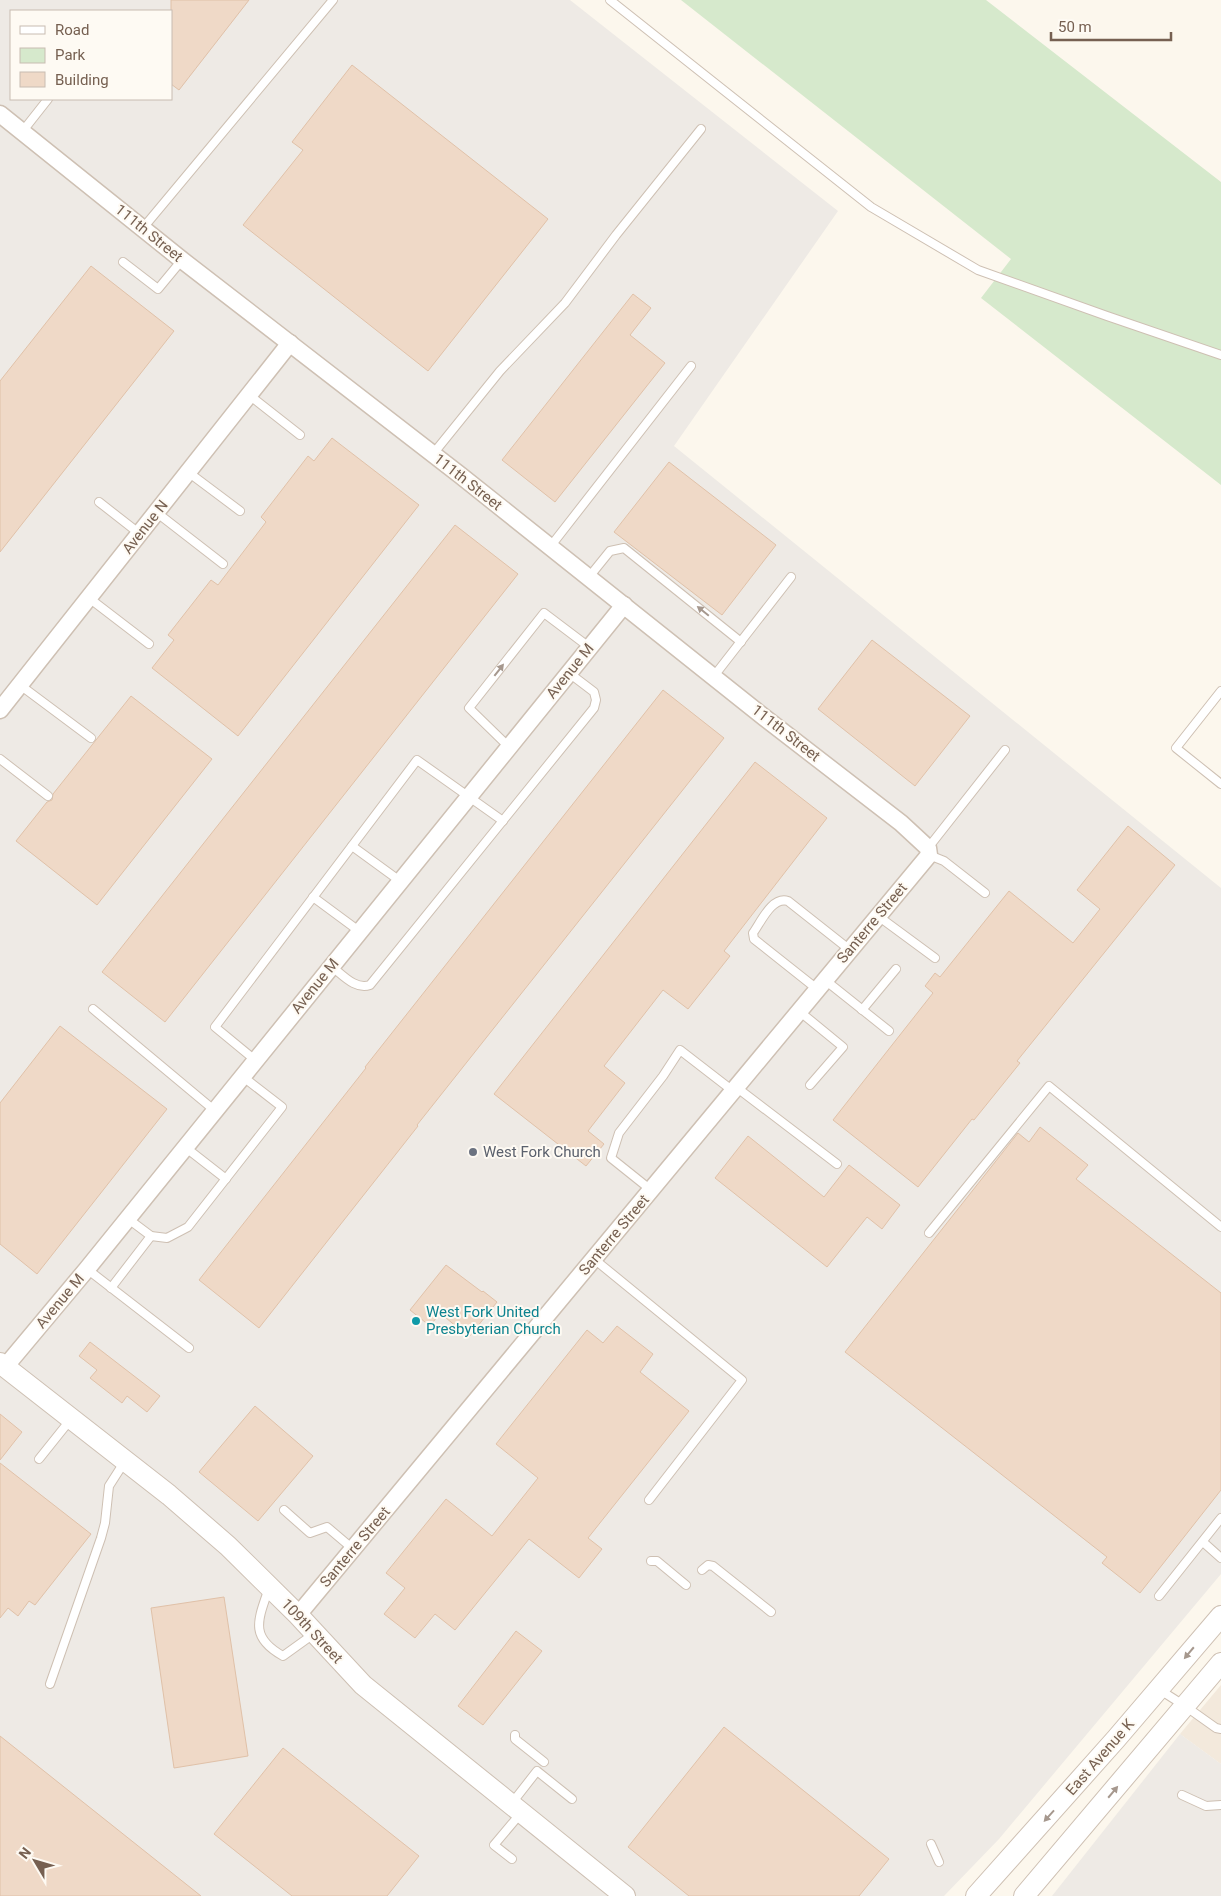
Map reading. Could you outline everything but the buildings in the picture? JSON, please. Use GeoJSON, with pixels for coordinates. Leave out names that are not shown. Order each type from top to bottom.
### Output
{"type":"FeatureCollection","features":[{"type":"Feature","properties":{"kind":"street","name":"111th Street"},"geometry":{"type":"LineString","coordinates":[[0,114],[182,260],[433,454],[901,823],[928,851]]}},
{"type":"Feature","properties":{"kind":"street","name":"Avenue N"},"geometry":{"type":"LineString","coordinates":[[1,708],[290,343]]}},
{"type":"Feature","properties":{"kind":"street","name":"Avenue M"},"geometry":{"type":"LineString","coordinates":[[2,1368],[128,1218],[624,605]]}},
{"type":"Feature","properties":{"kind":"street","name":"Santerre Street"},"geometry":{"type":"LineString","coordinates":[[298,1615],[850,950],[928,851]]}},
{"type":"Feature","properties":{"kind":"street","name":"109th Street"},"geometry":{"type":"LineString","coordinates":[[2,1368],[71,1418],[202,1523],[270,1586],[363,1685],[625,1896]]}},
{"type":"Feature","properties":{"kind":"street","name":"East Avenue K"},"geometry":{"type":"LineString","coordinates":[[984,1893],[1221,1616]]}},
{"type":"Feature","properties":{"kind":"street"},"geometry":{"type":"LineString","coordinates":[[1024,1896],[1221,1663]]}},
{"type":"Feature","properties":{"kind":"street"},"geometry":{"type":"LineString","coordinates":[[1116,1739],[1140,1760]]}},
{"type":"Feature","properties":{"kind":"lane"},"geometry":{"type":"LineString","coordinates":[[143,228],[334,0]]}},
{"type":"Feature","properties":{"kind":"lane"},"geometry":{"type":"LineString","coordinates":[[610,0],[870,207],[978,270],[1221,355]]}},
{"type":"Feature","properties":{"kind":"lane"},"geometry":{"type":"LineString","coordinates":[[22,132],[47,100]]}},
{"type":"Feature","properties":{"kind":"lane"},"geometry":{"type":"LineString","coordinates":[[433,454],[500,371],[565,303],[616,235],[701,129]]}},
{"type":"Feature","properties":{"kind":"lane"},"geometry":{"type":"LineString","coordinates":[[123,262],[158,289],[182,260]]}},
{"type":"Feature","properties":{"kind":"lane"},"geometry":{"type":"LineString","coordinates":[[550,547],[690,366]]}},
{"type":"Feature","properties":{"kind":"lane"},"geometry":{"type":"LineString","coordinates":[[249,395],[300,435]]}},
{"type":"Feature","properties":{"kind":"lane"},"geometry":{"type":"LineString","coordinates":[[188,472],[240,511]]}},
{"type":"Feature","properties":{"kind":"lane"},"geometry":{"type":"LineString","coordinates":[[99,502],[140,534]]}},
{"type":"Feature","properties":{"kind":"lane"},"geometry":{"type":"LineString","coordinates":[[156,512],[223,564]]}},
{"type":"Feature","properties":{"kind":"lane"},"geometry":{"type":"LineString","coordinates":[[589,577],[610,551],[624,548],[741,642]]}},
{"type":"Feature","properties":{"kind":"lane"},"geometry":{"type":"LineString","coordinates":[[714,676],[791,577]]}},
{"type":"Feature","properties":{"kind":"lane"},"geometry":{"type":"LineString","coordinates":[[89,598],[149,644]]}},
{"type":"Feature","properties":{"kind":"lane"},"geometry":{"type":"LineString","coordinates":[[508,747],[469,708],[544,613],[589,647]]}},
{"type":"Feature","properties":{"kind":"lane"},"geometry":{"type":"LineString","coordinates":[[331,966],[354,984],[363,987],[370,985],[594,708],[596,700],[594,692],[569,673]]}},
{"type":"Feature","properties":{"kind":"lane"},"geometry":{"type":"LineString","coordinates":[[20,685],[91,738]]}},
{"type":"Feature","properties":{"kind":"lane"},"geometry":{"type":"LineString","coordinates":[[1221,691],[1176,748],[1221,784]]}},
{"type":"Feature","properties":{"kind":"lane"},"geometry":{"type":"LineString","coordinates":[[985,894],[944,861],[928,851],[1005,750]]}},
{"type":"Feature","properties":{"kind":"lane"},"geometry":{"type":"LineString","coordinates":[[0,759],[48,796]]}},
{"type":"Feature","properties":{"kind":"lane"},"geometry":{"type":"LineString","coordinates":[[255,1060],[215,1027],[417,760],[503,821]]}},
{"type":"Feature","properties":{"kind":"lane"},"geometry":{"type":"LineString","coordinates":[[352,846],[400,880]]}},
{"type":"Feature","properties":{"kind":"lane"},"geometry":{"type":"LineString","coordinates":[[313,897],[359,931]]}},
{"type":"Feature","properties":{"kind":"lane"},"geometry":{"type":"LineString","coordinates":[[850,950],[783,899],[775,902],[753,933],[754,939],[821,985],[862,1010],[889,1031]]}},
{"type":"Feature","properties":{"kind":"lane"},"geometry":{"type":"LineString","coordinates":[[878,916],[935,958]]}},
{"type":"Feature","properties":{"kind":"lane"},"geometry":{"type":"LineString","coordinates":[[862,1010],[896,969]]}},
{"type":"Feature","properties":{"kind":"lane"},"geometry":{"type":"LineString","coordinates":[[93,1008],[214,1110]]}},
{"type":"Feature","properties":{"kind":"lane"},"geometry":{"type":"LineString","coordinates":[[799,1011],[843,1047],[810,1085]]}},
{"type":"Feature","properties":{"kind":"lane"},"geometry":{"type":"LineString","coordinates":[[651,1190],[611,1158],[619,1133],[663,1076],[680,1050],[837,1164]]}},
{"type":"Feature","properties":{"kind":"lane"},"geometry":{"type":"LineString","coordinates":[[128,1218],[151,1236],[167,1238],[188,1227],[282,1107],[242,1076]]}},
{"type":"Feature","properties":{"kind":"lane"},"geometry":{"type":"LineString","coordinates":[[929,1233],[1049,1086],[1221,1227]]}},
{"type":"Feature","properties":{"kind":"lane"},"geometry":{"type":"LineString","coordinates":[[185,1147],[226,1179]]}},
{"type":"Feature","properties":{"kind":"lane"},"geometry":{"type":"LineString","coordinates":[[111,1288],[151,1236]]}},
{"type":"Feature","properties":{"kind":"lane"},"geometry":{"type":"LineString","coordinates":[[594,1259],[742,1380],[649,1500]]}},
{"type":"Feature","properties":{"kind":"lane"},"geometry":{"type":"LineString","coordinates":[[86,1268],[189,1348]]}},
{"type":"Feature","properties":{"kind":"lane"},"geometry":{"type":"LineString","coordinates":[[39,1459],[71,1418]]}},
{"type":"Feature","properties":{"kind":"lane"},"geometry":{"type":"LineString","coordinates":[[50,1684],[102,1538],[109,1486],[125,1461]]}},
{"type":"Feature","properties":{"kind":"lane"},"geometry":{"type":"LineString","coordinates":[[284,1510],[310,1533],[327,1527],[353,1549]]}},
{"type":"Feature","properties":{"kind":"lane"},"geometry":{"type":"LineString","coordinates":[[1159,1596],[1221,1518]]}},
{"type":"Feature","properties":{"kind":"lane"},"geometry":{"type":"LineString","coordinates":[[1203,1542],[1221,1558]]}},
{"type":"Feature","properties":{"kind":"lane"},"geometry":{"type":"LineString","coordinates":[[651,1562],[657,1561],[686,1584]]}},
{"type":"Feature","properties":{"kind":"lane"},"geometry":{"type":"LineString","coordinates":[[702,1570],[705,1566],[713,1566],[771,1612]]}},
{"type":"Feature","properties":{"kind":"lane"},"geometry":{"type":"LineString","coordinates":[[270,1586],[259,1618],[259,1633],[270,1649],[283,1656],[315,1633]]}},
{"type":"Feature","properties":{"kind":"lane"},"geometry":{"type":"LineString","coordinates":[[1158,1690],[1216,1728],[1221,1729]]}},
{"type":"Feature","properties":{"kind":"lane"},"geometry":{"type":"LineString","coordinates":[[515,1735],[515,1739],[544,1762]]}},
{"type":"Feature","properties":{"kind":"lane"},"geometry":{"type":"LineString","coordinates":[[512,1859],[494,1845],[537,1771],[572,1799]]}},
{"type":"Feature","properties":{"kind":"lane"},"geometry":{"type":"LineString","coordinates":[[1182,1795],[1206,1806],[1221,1805]]}},
{"type":"Feature","properties":{"kind":"lane"},"geometry":{"type":"LineString","coordinates":[[931,1844],[939,1862]]}},
{"type":"Feature","properties":{"kind":"shaded area"},"geometry":{"type":"Polygon","coordinates":[[[0,0],[570,0],[838,211],[674,446],[1221,888],[1221,1574],[999,1839],[944,1896],[0,1896],[0,0]]]}},
{"type":"Feature","properties":{"kind":"shaded area"},"geometry":{"type":"Polygon","coordinates":[[[1221,1685],[1221,1764],[1180,1734],[1221,1685]]]}},
{"type":"Feature","properties":{"kind":"shaded area"},"geometry":{"type":"Polygon","coordinates":[[[1180,1734],[1221,1764],[1221,1896],[1052,1896],[1180,1734]]]}},
{"type":"Feature","properties":{"kind":"green space"},"geometry":{"type":"Polygon","coordinates":[[[681,0],[986,0],[1221,182],[1221,485],[981,298],[1011,259],[681,0]]]}},
{"type":"Feature","properties":{"kind":"place","name":"West Fork Church"},"geometry":{"type":"Point","coordinates":[473,1152]}},
{"type":"Feature","properties":{"kind":"place","name":"West Fork United Presbyterian Church"},"geometry":{"type":"Point","coordinates":[416,1321]}}]}
